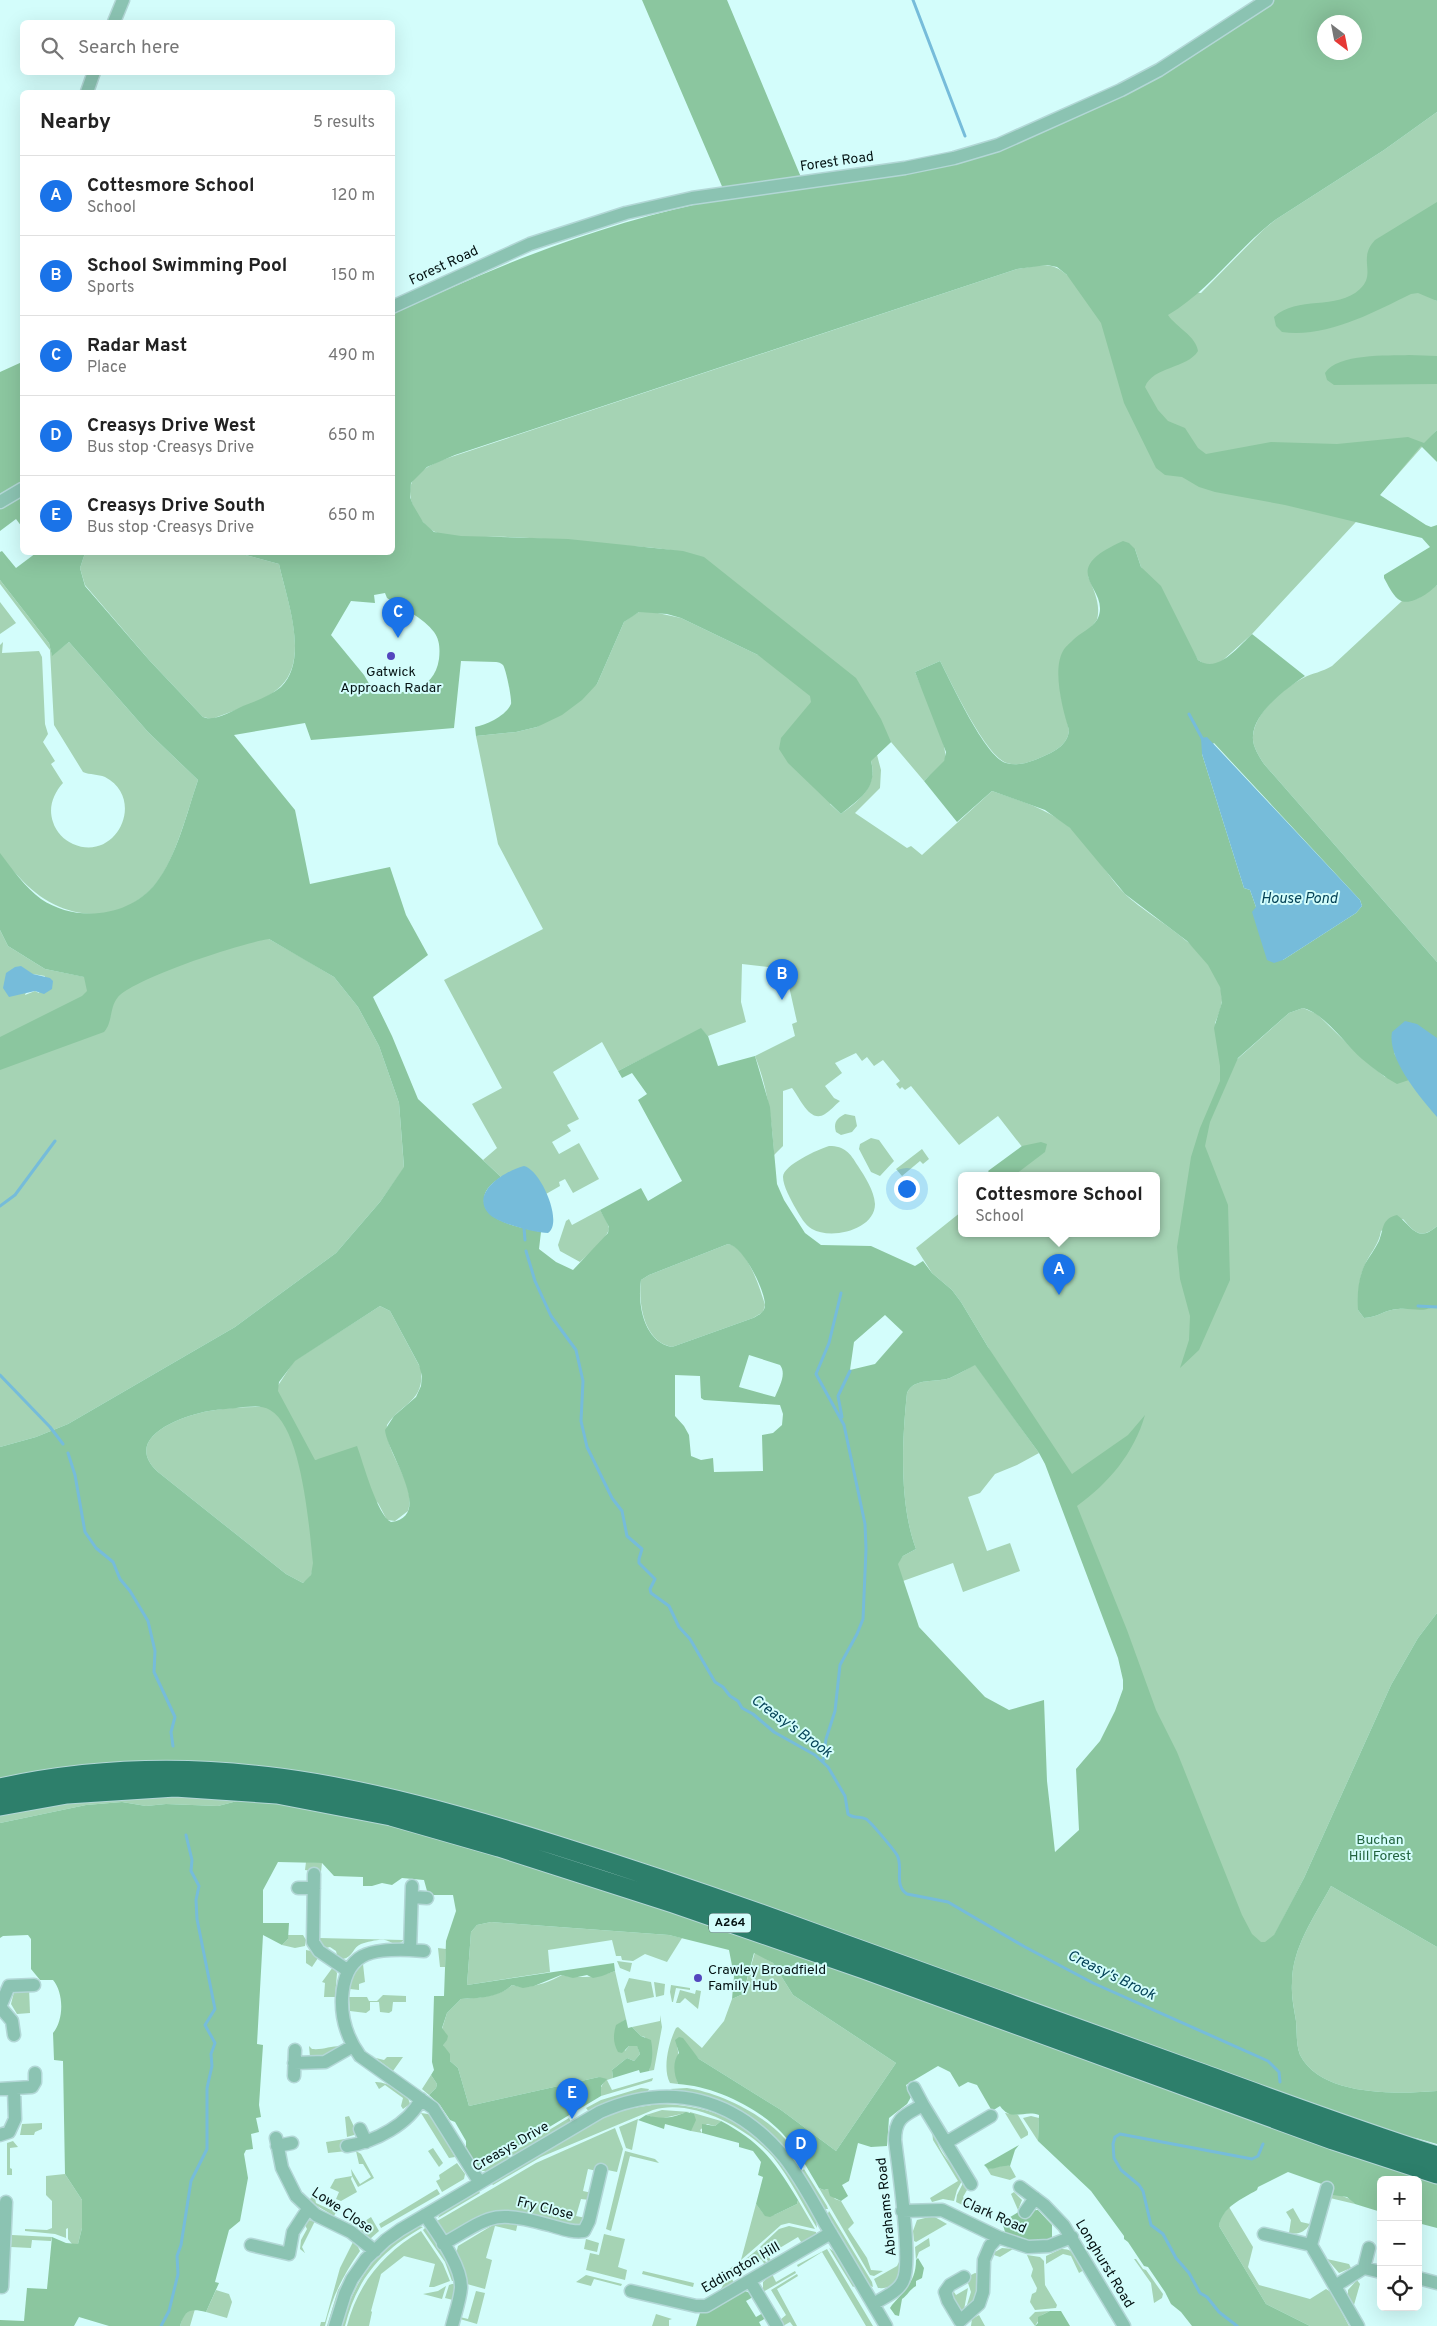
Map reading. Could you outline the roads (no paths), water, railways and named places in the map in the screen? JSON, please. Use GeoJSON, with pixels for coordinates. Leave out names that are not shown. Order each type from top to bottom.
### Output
{"type":"FeatureCollection","features":[{"type":"Feature","properties":{"kind":"highway","name":"A264"},"geometry":{"type":"LineString","coordinates":[[0,1788],[83,1774],[168,1769],[255,1774],[309,1781],[364,1792],[494,1826],[750,1909],[1315,2114],[1437,2156]]}},
{"type":"Feature","properties":{"kind":"highway","name":"A264"},"geometry":{"type":"LineString","coordinates":[[0,1806],[67,1794],[175,1787],[277,1794],[391,1816],[499,1847],[673,1903],[864,1969],[1333,2140],[1437,2174]]}},
{"type":"Feature","properties":{"kind":"street"},"geometry":{"type":"LineString","coordinates":[[115,20],[123,0]]}},
{"type":"Feature","properties":{"kind":"street","name":"Forest Road"},"geometry":{"type":"LineString","coordinates":[[395,306],[530,244],[626,213],[692,198],[905,168],[954,158],[998,145],[1121,90],[1159,70],[1267,0]]}},
{"type":"Feature","properties":{"kind":"street"},"geometry":{"type":"LineString","coordinates":[[88,90],[93,75]]}},
{"type":"Feature","properties":{"kind":"street"},"geometry":{"type":"LineString","coordinates":[[0,502],[20,490]]}},
{"type":"Feature","properties":{"kind":"street"},"geometry":{"type":"LineString","coordinates":[[314,1874],[313,1942],[319,1951],[347,1970]]}},
{"type":"Feature","properties":{"kind":"street"},"geometry":{"type":"LineString","coordinates":[[298,1888],[314,1888]]}},
{"type":"Feature","properties":{"kind":"street"},"geometry":{"type":"LineString","coordinates":[[410,1950],[412,1892],[428,1898]]}},
{"type":"Feature","properties":{"kind":"street"},"geometry":{"type":"LineString","coordinates":[[424,1951],[374,1952],[358,1960],[347,1970],[343,1987],[342,2012],[344,2024],[353,2046],[367,2062],[421,2099],[438,2114],[480,2182]]}},
{"type":"Feature","properties":{"kind":"street"},"geometry":{"type":"LineString","coordinates":[[14,2035],[12,2021],[0,2006],[9,1986],[34,1985]]}},
{"type":"Feature","properties":{"kind":"street"},"geometry":{"type":"LineString","coordinates":[[295,2050],[294,2070],[325,2062],[353,2046]]}},
{"type":"Feature","properties":{"kind":"street"},"geometry":{"type":"LineString","coordinates":[[0,2089],[32,2087],[36,2082],[35,2073]]}},
{"type":"Feature","properties":{"kind":"street"},"geometry":{"type":"LineString","coordinates":[[0,2135],[9,2132],[13,2126],[14,2088]]}},
{"type":"Feature","properties":{"kind":"street"},"geometry":{"type":"LineString","coordinates":[[914,2088],[971,2184]]}},
{"type":"Feature","properties":{"kind":"street","name":"Creasys Drive"},"geometry":{"type":"LineString","coordinates":[[335,2326],[348,2286],[360,2268],[374,2251],[400,2230],[610,2108],[646,2097],[685,2097],[704,2102],[725,2110],[762,2134],[790,2166],[886,2326]]}},
{"type":"Feature","properties":{"kind":"street"},"geometry":{"type":"LineString","coordinates":[[348,2146],[366,2142],[410,2116],[421,2099]]}},
{"type":"Feature","properties":{"kind":"street","name":"Abrahams Road"},"geometry":{"type":"LineString","coordinates":[[873,2304],[895,2290],[906,2275],[907,2265],[896,2127],[901,2118],[923,2104]]}},
{"type":"Feature","properties":{"kind":"street"},"geometry":{"type":"LineString","coordinates":[[946,2142],[991,2116]]}},
{"type":"Feature","properties":{"kind":"street"},"geometry":{"type":"LineString","coordinates":[[360,2129],[366,2142]]}},
{"type":"Feature","properties":{"kind":"street","name":"Lowe Close"},"geometry":{"type":"LineString","coordinates":[[292,2143],[276,2142],[285,2178],[296,2196],[308,2209],[356,2235],[374,2251]]}},
{"type":"Feature","properties":{"kind":"street","name":"Fry Close"},"geometry":{"type":"LineString","coordinates":[[443,2244],[486,2220],[504,2215],[517,2216],[574,2232],[584,2231],[589,2221],[601,2170]]}},
{"type":"Feature","properties":{"kind":"street","name":"Longhurst Road"},"geometry":{"type":"LineString","coordinates":[[1020,2187],[1056,2216],[1072,2237],[1124,2326]]}},
{"type":"Feature","properties":{"kind":"street"},"geometry":{"type":"LineString","coordinates":[[1327,2188],[1311,2245],[1358,2326]]}},
{"type":"Feature","properties":{"kind":"street"},"geometry":{"type":"LineString","coordinates":[[1026,2212],[1036,2198]]}},
{"type":"Feature","properties":{"kind":"street"},"geometry":{"type":"LineString","coordinates":[[2,2287],[2,2225],[6,2202]]}},
{"type":"Feature","properties":{"kind":"street"},"geometry":{"type":"LineString","coordinates":[[251,2245],[294,2256],[293,2232],[308,2209]]}},
{"type":"Feature","properties":{"kind":"street","name":"Clark Road"},"geometry":{"type":"LineString","coordinates":[[902,2211],[942,2210],[998,2237],[1028,2247],[1043,2247],[1072,2237]]}},
{"type":"Feature","properties":{"kind":"street"},"geometry":{"type":"LineString","coordinates":[[425,2215],[454,2263],[461,2284],[452,2326]]}},
{"type":"Feature","properties":{"kind":"street","name":"Eddington Hill"},"geometry":{"type":"LineString","coordinates":[[631,2291],[702,2307],[831,2233]]}},
{"type":"Feature","properties":{"kind":"street"},"geometry":{"type":"LineString","coordinates":[[1264,2234],[1311,2245]]}},
{"type":"Feature","properties":{"kind":"street"},"geometry":{"type":"LineString","coordinates":[[964,2277],[950,2285],[945,2292],[945,2296],[962,2324],[980,2304],[983,2292],[984,2260],[990,2246],[998,2237]]}},
{"type":"Feature","properties":{"kind":"street"},"geometry":{"type":"LineString","coordinates":[[1335,2286],[1364,2268],[1369,2248]]}},
{"type":"Feature","properties":{"kind":"street"},"geometry":{"type":"LineString","coordinates":[[1364,2268],[1377,2271]]}},
{"type":"Feature","properties":{"kind":"street"},"geometry":{"type":"LineString","coordinates":[[1422,2279],[1437,2283]]}},
{"type":"Feature","properties":{"kind":"street"},"geometry":{"type":"LineString","coordinates":[[750,2281],[777,2326]]}},
{"type":"Feature","properties":{"kind":"water","name":"House Pond"},"geometry":{"type":"Polygon","coordinates":[[[1207,737],[1360,900],[1362,906],[1356,913],[1283,960],[1274,963],[1267,960],[1252,912],[1256,907],[1250,890],[1244,888],[1202,754],[1201,738],[1207,737]]]}},
{"type":"Feature","properties":{"kind":"water"},"geometry":{"type":"Polygon","coordinates":[[[21,966],[33,974],[50,978],[53,981],[52,989],[44,994],[35,991],[9,997],[3,988],[6,973],[15,967],[21,966]]]}},
{"type":"Feature","properties":{"kind":"water"},"geometry":{"type":"Polygon","coordinates":[[[1405,1021],[1417,1024],[1437,1038],[1437,1117],[1406,1077],[1395,1054],[1392,1032],[1405,1021]]]}},
{"type":"Feature","properties":{"kind":"water"},"geometry":{"type":"Polygon","coordinates":[[[524,1166],[537,1176],[548,1196],[553,1218],[552,1227],[548,1233],[500,1221],[489,1214],[484,1206],[487,1190],[493,1183],[509,1172],[524,1166]]]}},
{"type":"Feature","properties":{"kind":"waterway"},"geometry":{"type":"LineString","coordinates":[[913,0],[965,136]]}},
{"type":"Feature","properties":{"kind":"waterway"},"geometry":{"type":"LineString","coordinates":[[1189,714],[1203,740]]}},
{"type":"Feature","properties":{"kind":"waterway"},"geometry":{"type":"LineString","coordinates":[[0,1206],[15,1195],[55,1141]]}},
{"type":"Feature","properties":{"kind":"waterway"},"geometry":{"type":"LineString","coordinates":[[524,1228],[525,1240]]}},
{"type":"Feature","properties":{"kind":"waterway","name":"Creasy's Brook"},"geometry":{"type":"LineString","coordinates":[[526,1251],[535,1281],[551,1316],[576,1350],[583,1381],[581,1421],[587,1447],[612,1498],[622,1511],[627,1536],[642,1549],[639,1563],[655,1579],[650,1589],[651,1593],[669,1606],[679,1627],[690,1639],[715,1682],[738,1701],[742,1708],[753,1714],[774,1732],[815,1755],[828,1767],[845,1796],[848,1814],[866,1819],[897,1855],[903,1890],[907,1894],[948,1902],[1025,1947],[1093,1983],[1268,2061],[1279,2072],[1280,2082]]}},
{"type":"Feature","properties":{"kind":"waterway"},"geometry":{"type":"LineString","coordinates":[[823,1762],[826,1739],[835,1711],[840,1665],[863,1619],[866,1549],[865,1524],[844,1425],[816,1374],[829,1343],[841,1293]]}},
{"type":"Feature","properties":{"kind":"waterway"},"geometry":{"type":"LineString","coordinates":[[1418,1306],[1437,1307]]}},
{"type":"Feature","properties":{"kind":"waterway"},"geometry":{"type":"LineString","coordinates":[[842,1417],[838,1396],[850,1371]]}},
{"type":"Feature","properties":{"kind":"waterway"},"geometry":{"type":"LineString","coordinates":[[0,1375],[50,1427],[63,1444]]}},
{"type":"Feature","properties":{"kind":"waterway"},"geometry":{"type":"LineString","coordinates":[[68,1453],[75,1475],[85,1532],[96,1548],[113,1562],[120,1579],[130,1591],[148,1621],[155,1651],[154,1672],[175,1717],[171,1732],[173,1746]]}},
{"type":"Feature","properties":{"kind":"waterway"},"geometry":{"type":"LineString","coordinates":[[161,2326],[169,2311],[178,2274],[177,2256],[181,2245],[191,2181],[207,2149],[207,2088],[212,2066],[211,2054],[215,2043],[205,2025],[215,2009],[197,1919],[196,1900],[199,1886],[191,1871],[192,1860],[186,1835]]}},
{"type":"Feature","properties":{"kind":"waterway","name":"Creasy's Brook"},"geometry":{"type":"LineString","coordinates":[[1237,2326],[1219,2312],[1207,2297],[1200,2293],[1189,2273],[1176,2258],[1163,2234],[1151,2225],[1143,2191],[1139,2185],[1121,2170],[1114,2158],[1113,2144],[1115,2137],[1120,2134],[1252,2159],[1258,2156],[1263,2144]]}},
{"type":"Feature","properties":{"kind":"place","name":"Radar Mast"},"geometry":{"type":"Point","coordinates":[398,638]}},
{"type":"Feature","properties":{"kind":"place","name":"Gatwick Approach Radar"},"geometry":{"type":"Point","coordinates":[391,656]}},
{"type":"Feature","properties":{"kind":"place","name":"School Swimming Pool"},"geometry":{"type":"Point","coordinates":[782,1000]}},
{"type":"Feature","properties":{"kind":"place","name":"Cottesmore School"},"geometry":{"type":"Point","coordinates":[1059,1295]}},
{"type":"Feature","properties":{"kind":"place","name":"Crawley Broadfield Family Hub"},"geometry":{"type":"Point","coordinates":[698,1978]}},
{"type":"Feature","properties":{"kind":"place","name":"Creasys Drive South"},"geometry":{"type":"Point","coordinates":[572,2119]}},
{"type":"Feature","properties":{"kind":"place","name":"Creasys Drive West"},"geometry":{"type":"Point","coordinates":[801,2170]}},
{"type":"Feature","properties":{"kind":"park label","name":"Buchan Hill Forest"},"geometry":{"type":"Point","coordinates":[1380,1848]}}]}
